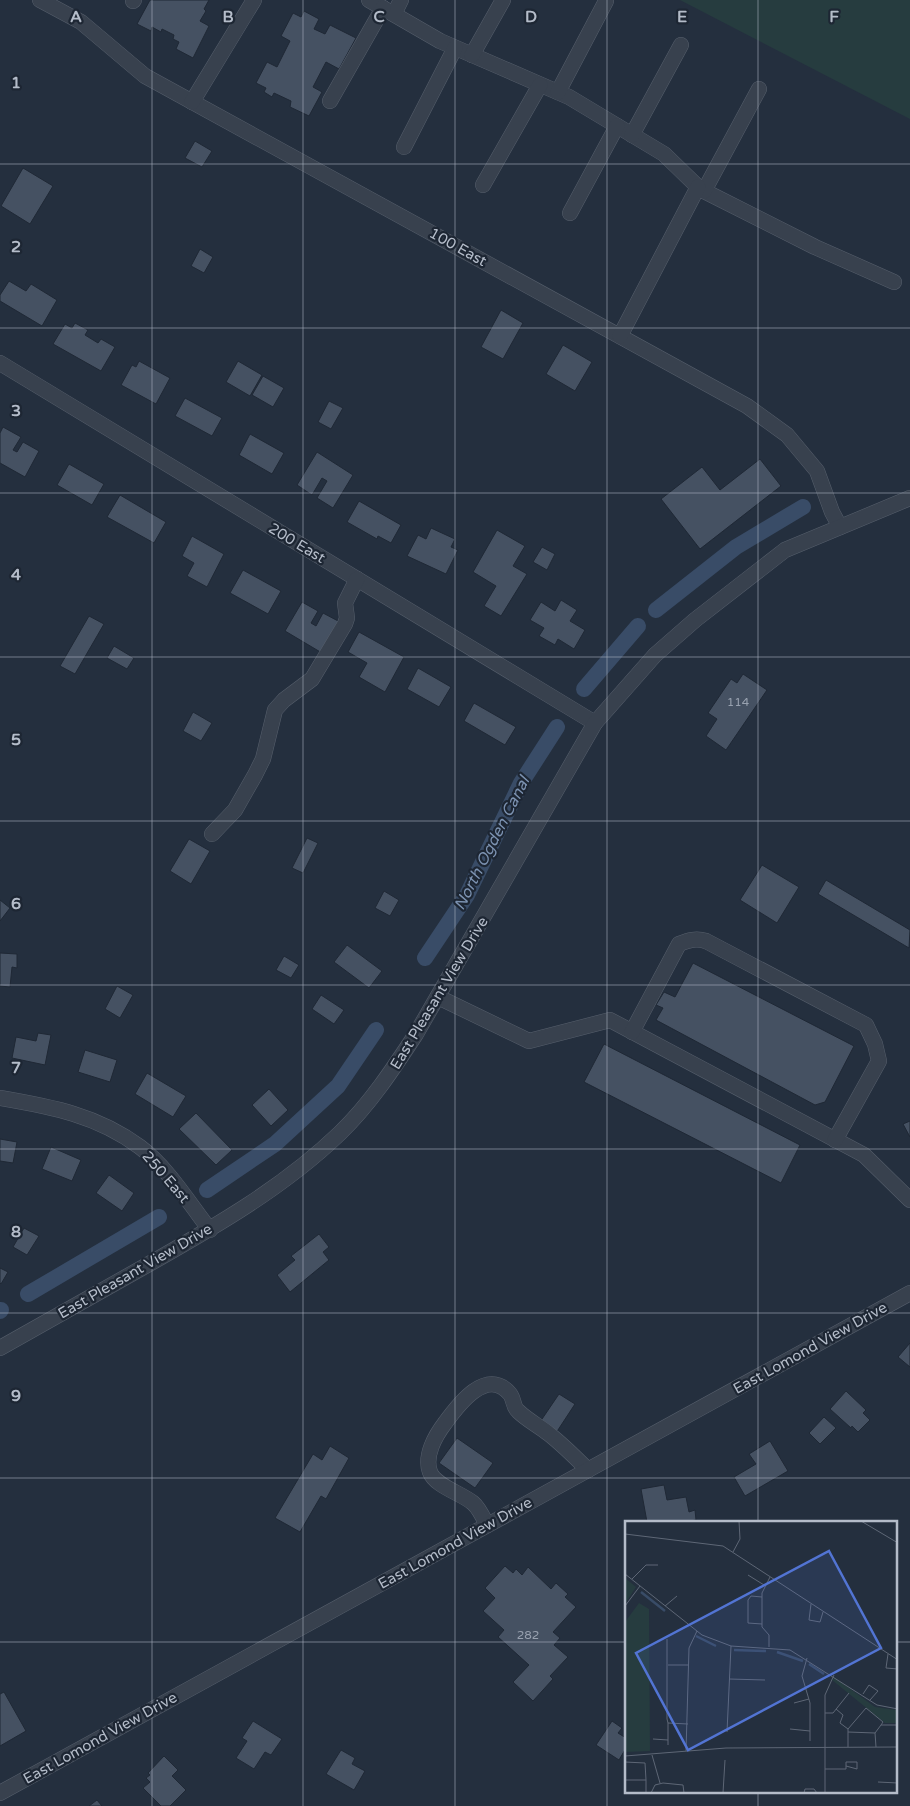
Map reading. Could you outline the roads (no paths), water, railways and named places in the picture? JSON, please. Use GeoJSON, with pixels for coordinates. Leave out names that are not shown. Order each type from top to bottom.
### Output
{"type":"FeatureCollection","features":[{"type":"Feature","properties":{"kind":"street","name":"100 East"},"geometry":{"type":"LineString","coordinates":[[40,0],[81,22],[145,76],[747,406],[787,435],[817,470],[832,512],[840,527]]}},
{"type":"Feature","properties":{"kind":"street"},"geometry":{"type":"LineString","coordinates":[[192,102],[254,0]]}},
{"type":"Feature","properties":{"kind":"street"},"geometry":{"type":"LineString","coordinates":[[369,0],[440,41],[569,97],[664,154],[701,189],[799,239],[894,282]]}},
{"type":"Feature","properties":{"kind":"street"},"geometry":{"type":"LineString","coordinates":[[330,101],[388,11],[401,0]]}},
{"type":"Feature","properties":{"kind":"street"},"geometry":{"type":"LineString","coordinates":[[472,55],[503,0]]}},
{"type":"Feature","properties":{"kind":"street"},"geometry":{"type":"LineString","coordinates":[[558,92],[606,1]]}},
{"type":"Feature","properties":{"kind":"street"},"geometry":{"type":"LineString","coordinates":[[632,135],[681,45]]}},
{"type":"Feature","properties":{"kind":"street"},"geometry":{"type":"LineString","coordinates":[[404,147],[455,48]]}},
{"type":"Feature","properties":{"kind":"street"},"geometry":{"type":"LineString","coordinates":[[483,185],[540,84]]}},
{"type":"Feature","properties":{"kind":"street"},"geometry":{"type":"LineString","coordinates":[[620,336],[701,189],[759,89]]}},
{"type":"Feature","properties":{"kind":"street"},"geometry":{"type":"LineString","coordinates":[[570,213],[617,126]]}},
{"type":"Feature","properties":{"kind":"street","name":"200 East"},"geometry":{"type":"LineString","coordinates":[[0,364],[595,723]]}},
{"type":"Feature","properties":{"kind":"street","name":"East Pleasant View Drive"},"geometry":{"type":"LineString","coordinates":[[0,1348],[210,1230],[277,1186],[339,1133],[368,1103],[391,1072],[438,997],[595,723],[655,655],[695,620],[786,550],[910,498]]}},
{"type":"Feature","properties":{"kind":"street"},"geometry":{"type":"LineString","coordinates":[[212,834],[235,810],[263,759],[274,710],[312,679],[345,624],[347,618],[345,602],[357,579]]}},
{"type":"Feature","properties":{"kind":"street"},"geometry":{"type":"LineString","coordinates":[[632,1032],[679,944],[698,938],[866,1025],[875,1044],[879,1061],[835,1140]]}},
{"type":"Feature","properties":{"kind":"street"},"geometry":{"type":"LineString","coordinates":[[438,997],[530,1041],[610,1020],[864,1155],[910,1200]]}},
{"type":"Feature","properties":{"kind":"street","name":"250 East"},"geometry":{"type":"LineString","coordinates":[[0,1098],[60,1109],[97,1122],[141,1148],[170,1177],[210,1230]]}},
{"type":"Feature","properties":{"kind":"street","name":"East Lomond View Drive"},"geometry":{"type":"LineString","coordinates":[[0,1793],[910,1293]]}},
{"type":"Feature","properties":{"kind":"street"},"geometry":{"type":"LineString","coordinates":[[487,1525],[474,1504],[435,1481],[430,1473],[428,1464],[430,1451],[438,1432],[454,1411],[470,1395],[487,1384],[494,1384],[510,1394],[516,1410],[560,1443],[588,1470]]}},
{"type":"Feature","properties":{"kind":"waterway","name":"North Ogden Canal"},"geometry":{"type":"LineString","coordinates":[[656,610],[736,547],[803,507]]}},
{"type":"Feature","properties":{"kind":"waterway","name":"North Ogden Canal"},"geometry":{"type":"LineString","coordinates":[[584,689],[638,626]]}},
{"type":"Feature","properties":{"kind":"waterway","name":"North Ogden Canal"},"geometry":{"type":"LineString","coordinates":[[425,958],[467,895],[521,783],[557,727]]}},
{"type":"Feature","properties":{"kind":"waterway","name":"North Ogden Canal"},"geometry":{"type":"LineString","coordinates":[[207,1190],[275,1144],[338,1086],[376,1030]]}},
{"type":"Feature","properties":{"kind":"waterway","name":"North Ogden Canal"},"geometry":{"type":"LineString","coordinates":[[28,1294],[159,1217]]}}]}
